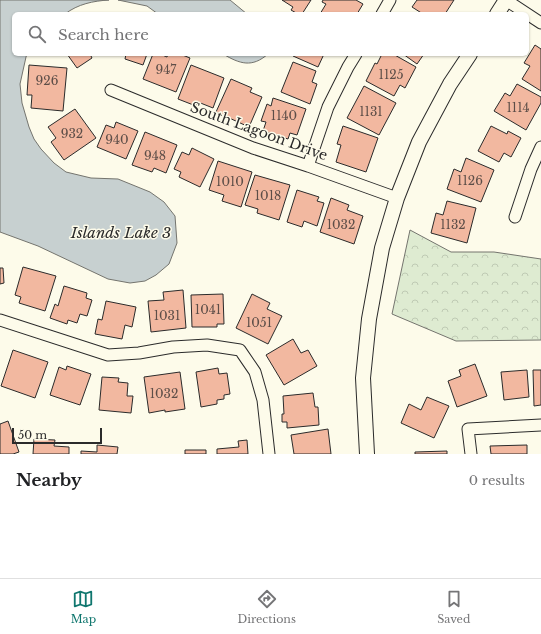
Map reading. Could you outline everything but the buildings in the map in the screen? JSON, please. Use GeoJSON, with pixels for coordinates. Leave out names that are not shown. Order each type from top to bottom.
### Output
{"type":"FeatureCollection","features":[{"type":"Feature","properties":{"kind":"street"},"geometry":{"type":"LineString","coordinates":[[383,12],[390,0]]}},
{"type":"Feature","properties":{"kind":"street"},"geometry":{"type":"LineString","coordinates":[[498,12],[506,0],[524,12]]}},
{"type":"Feature","properties":{"kind":"street"},"geometry":{"type":"LineString","coordinates":[[529,15],[541,23]]}},
{"type":"Feature","properties":{"kind":"street"},"geometry":{"type":"LineString","coordinates":[[308,166],[328,107],[355,56]]}},
{"type":"Feature","properties":{"kind":"street"},"geometry":{"type":"LineString","coordinates":[[367,454],[363,378],[368,326],[382,248],[397,198],[419,142],[450,84],[469,56]]}},
{"type":"Feature","properties":{"kind":"street","name":"South Lagoon Drive"},"geometry":{"type":"LineString","coordinates":[[111,90],[253,148],[397,198]]}},
{"type":"Feature","properties":{"kind":"street"},"geometry":{"type":"LineString","coordinates":[[514,217],[531,169],[541,148]]}},
{"type":"Feature","properties":{"kind":"street"},"geometry":{"type":"LineString","coordinates":[[0,320],[108,355],[139,353],[173,347],[207,345],[240,350],[255,372],[263,400],[269,454]]}},
{"type":"Feature","properties":{"kind":"street"},"geometry":{"type":"LineString","coordinates":[[471,454],[468,429],[541,425]]}},
{"type":"Feature","properties":{"kind":"green space"},"geometry":{"type":"Polygon","coordinates":[[[410,230],[451,252],[494,252],[541,259],[541,340],[456,341],[392,314],[410,230]]]}},
{"type":"Feature","properties":{"kind":"water","name":"Islands Lake 3"},"geometry":{"type":"Polygon","coordinates":[[[0,0],[109,0],[86,4],[68,12],[12,12],[12,56],[27,56],[20,84],[22,103],[34,139],[54,163],[66,172],[91,178],[118,179],[150,192],[164,202],[175,216],[177,243],[169,264],[156,275],[145,281],[130,283],[108,279],[38,246],[0,232],[0,0]]]}},
{"type":"Feature","properties":{"kind":"water"},"geometry":{"type":"Polygon","coordinates":[[[118,0],[230,0],[245,12],[155,12],[147,6],[118,0]]]}},
{"type":"Feature","properties":{"kind":"water"},"geometry":{"type":"Polygon","coordinates":[[[227,56],[265,56],[251,63],[235,60],[227,56]]]}}]}
